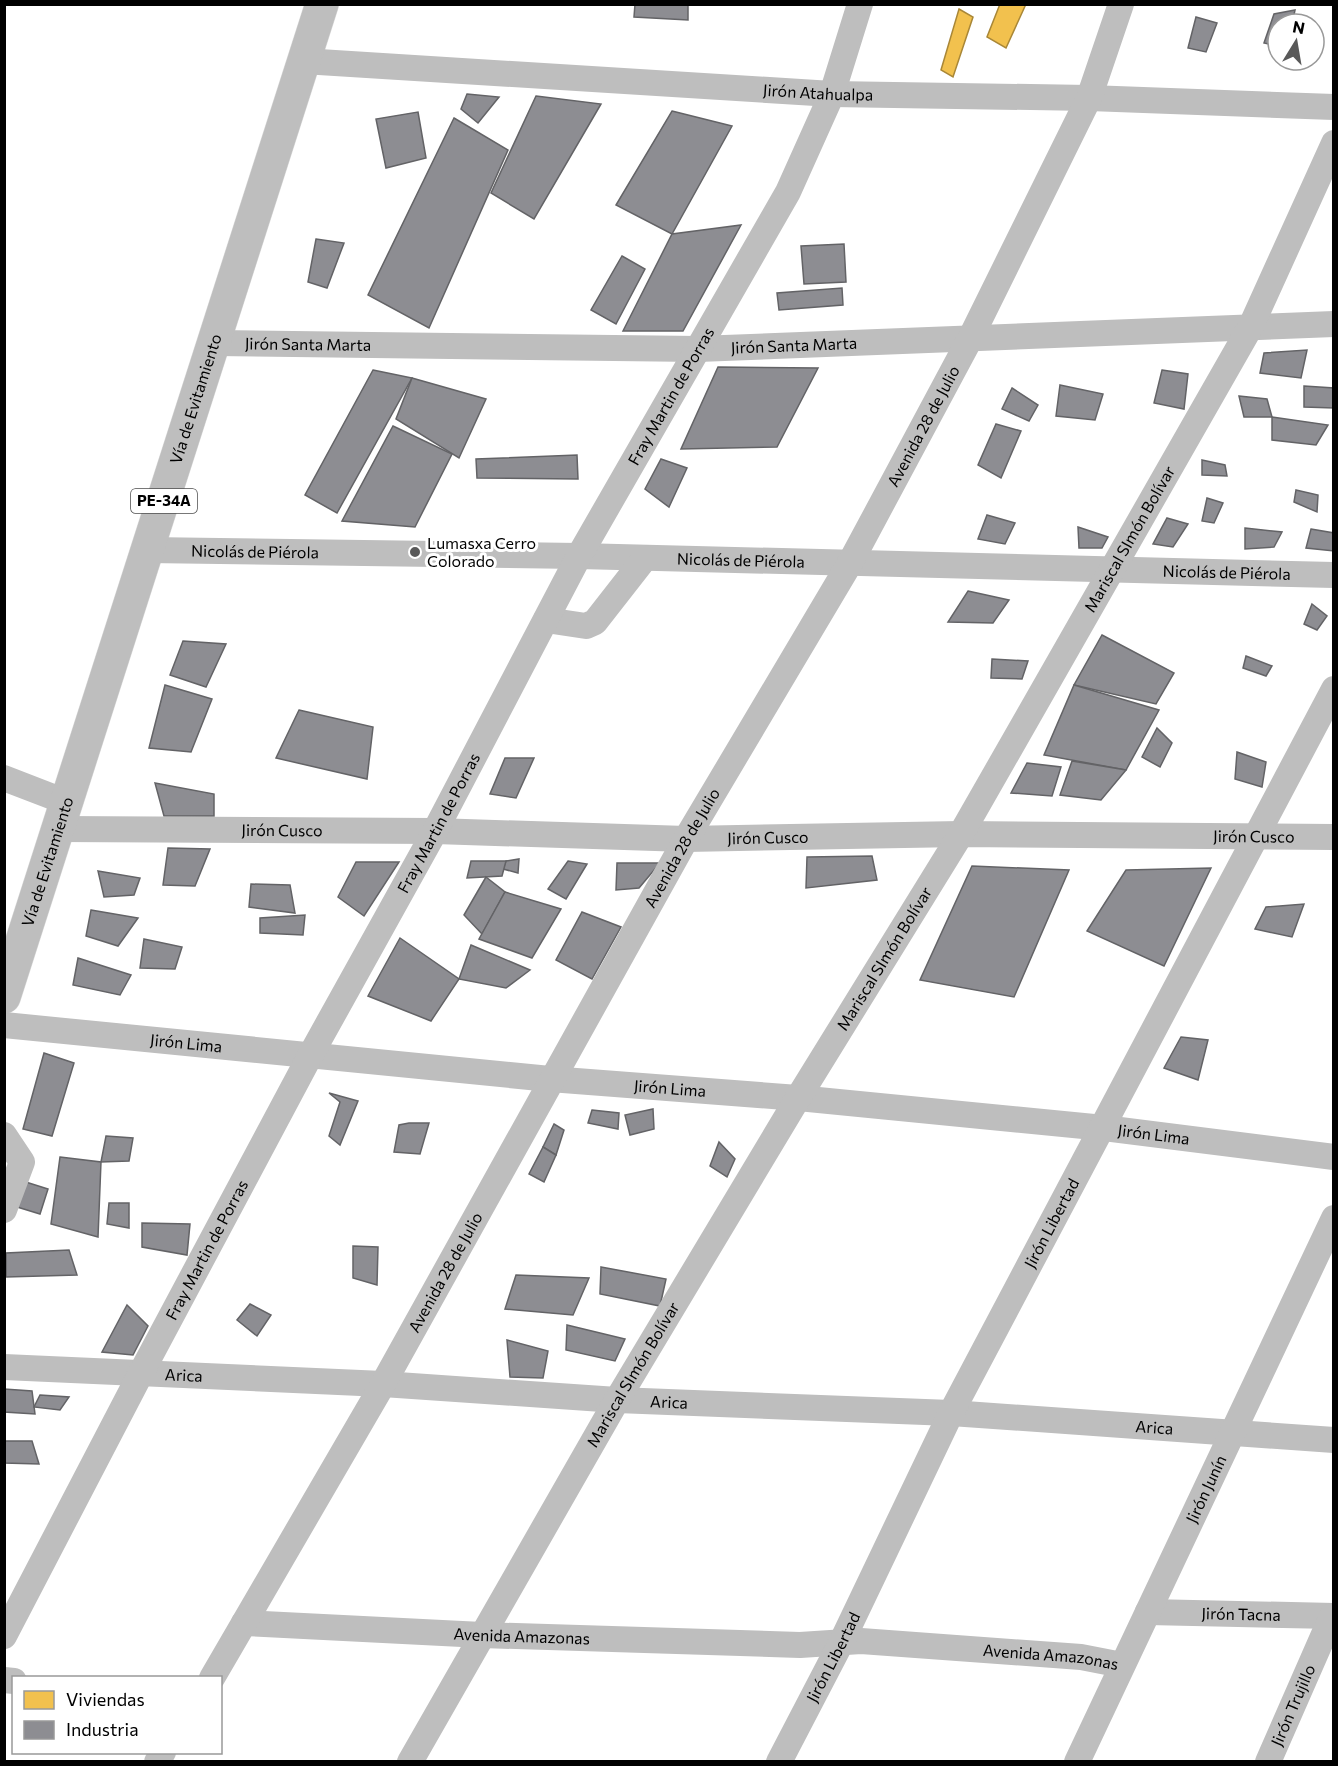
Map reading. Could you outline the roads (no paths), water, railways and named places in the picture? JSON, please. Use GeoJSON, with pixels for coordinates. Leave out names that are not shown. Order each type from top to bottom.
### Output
{"type":"FeatureCollection","features":[{"type":"Feature","properties":{"kind":"highway","name":"Vía de Evitamiento"},"geometry":{"type":"LineString","coordinates":[[8,974],[216,343],[322,4]]}},
{"type":"Feature","properties":{"kind":"street","name":"Fray Martin de Porras"},"geometry":{"type":"LineString","coordinates":[[4,1636],[141,1373],[310,1056],[435,831],[579,556],[788,192],[832,94],[860,4]]}},
{"type":"Feature","properties":{"kind":"street","name":"Avenida 28 de Julio"},"geometry":{"type":"LineString","coordinates":[[213,1676],[383,1384],[686,839],[850,563],[971,337],[1089,98],[1120,4]]}},
{"type":"Feature","properties":{"kind":"street","name":"Jirón Atahualpa"},"geometry":{"type":"LineString","coordinates":[[303,62],[832,94],[1089,98],[1334,107]]}},
{"type":"Feature","properties":{"kind":"street","name":"Mariscal SImón Bolívar"},"geometry":{"type":"LineString","coordinates":[[410,1761],[617,1400],[798,1098],[961,834],[1110,569],[1251,326],[1334,143]]}},
{"type":"Feature","properties":{"kind":"street","name":"Jirón Santa Marta"},"geometry":{"type":"LineString","coordinates":[[216,343],[698,349],[1334,324]]}},
{"type":"Feature","properties":{"kind":"street","name":"Nicolás de Piérola"},"geometry":{"type":"LineString","coordinates":[[147,550],[579,556],[1334,575]]}},
{"type":"Feature","properties":{"kind":"street"},"geometry":{"type":"LineString","coordinates":[[546,620],[586,626],[595,622],[645,558]]}},
{"type":"Feature","properties":{"kind":"street","name":"Jirón Libertad"},"geometry":{"type":"LineString","coordinates":[[779,1761],[838,1647],[951,1413],[1104,1128],[1254,836],[1334,689]]}},
{"type":"Feature","properties":{"kind":"street"},"geometry":{"type":"LineString","coordinates":[[4,778],[62,815]]}},
{"type":"Feature","properties":{"kind":"street","name":"Jirón Cusco"},"geometry":{"type":"LineString","coordinates":[[62,815],[686,839],[961,834],[1334,837]]}},
{"type":"Feature","properties":{"kind":"street","name":"Jirón Lima"},"geometry":{"type":"LineString","coordinates":[[4,1025],[550,1080],[798,1098],[1104,1128],[1334,1157]]}},
{"type":"Feature","properties":{"kind":"street"},"geometry":{"type":"LineString","coordinates":[[4,1135],[22,1162],[4,1210]]}},
{"type":"Feature","properties":{"kind":"street","name":"Jirón Junín"},"geometry":{"type":"LineString","coordinates":[[1077,1761],[1334,1218]]}},
{"type":"Feature","properties":{"kind":"street","name":"Arica"},"geometry":{"type":"LineString","coordinates":[[4,1366],[383,1384],[617,1400],[951,1413],[1334,1440]]}},
{"type":"Feature","properties":{"kind":"street","name":"Jirón Tacna"},"geometry":{"type":"LineString","coordinates":[[1148,1612],[1333,1616]]}},
{"type":"Feature","properties":{"kind":"street","name":"Jirón Trujillo"},"geometry":{"type":"LineString","coordinates":[[1268,1761],[1333,1616]]}},
{"type":"Feature","properties":{"kind":"street","name":"Avenida Amazonas"},"geometry":{"type":"LineString","coordinates":[[244,1623],[482,1635],[1081,1657],[1122,1665]]}},
{"type":"Feature","properties":{"kind":"place","name":"Lumasxa Cerro Colorado"},"geometry":{"type":"Point","coordinates":[415,552]}}]}
